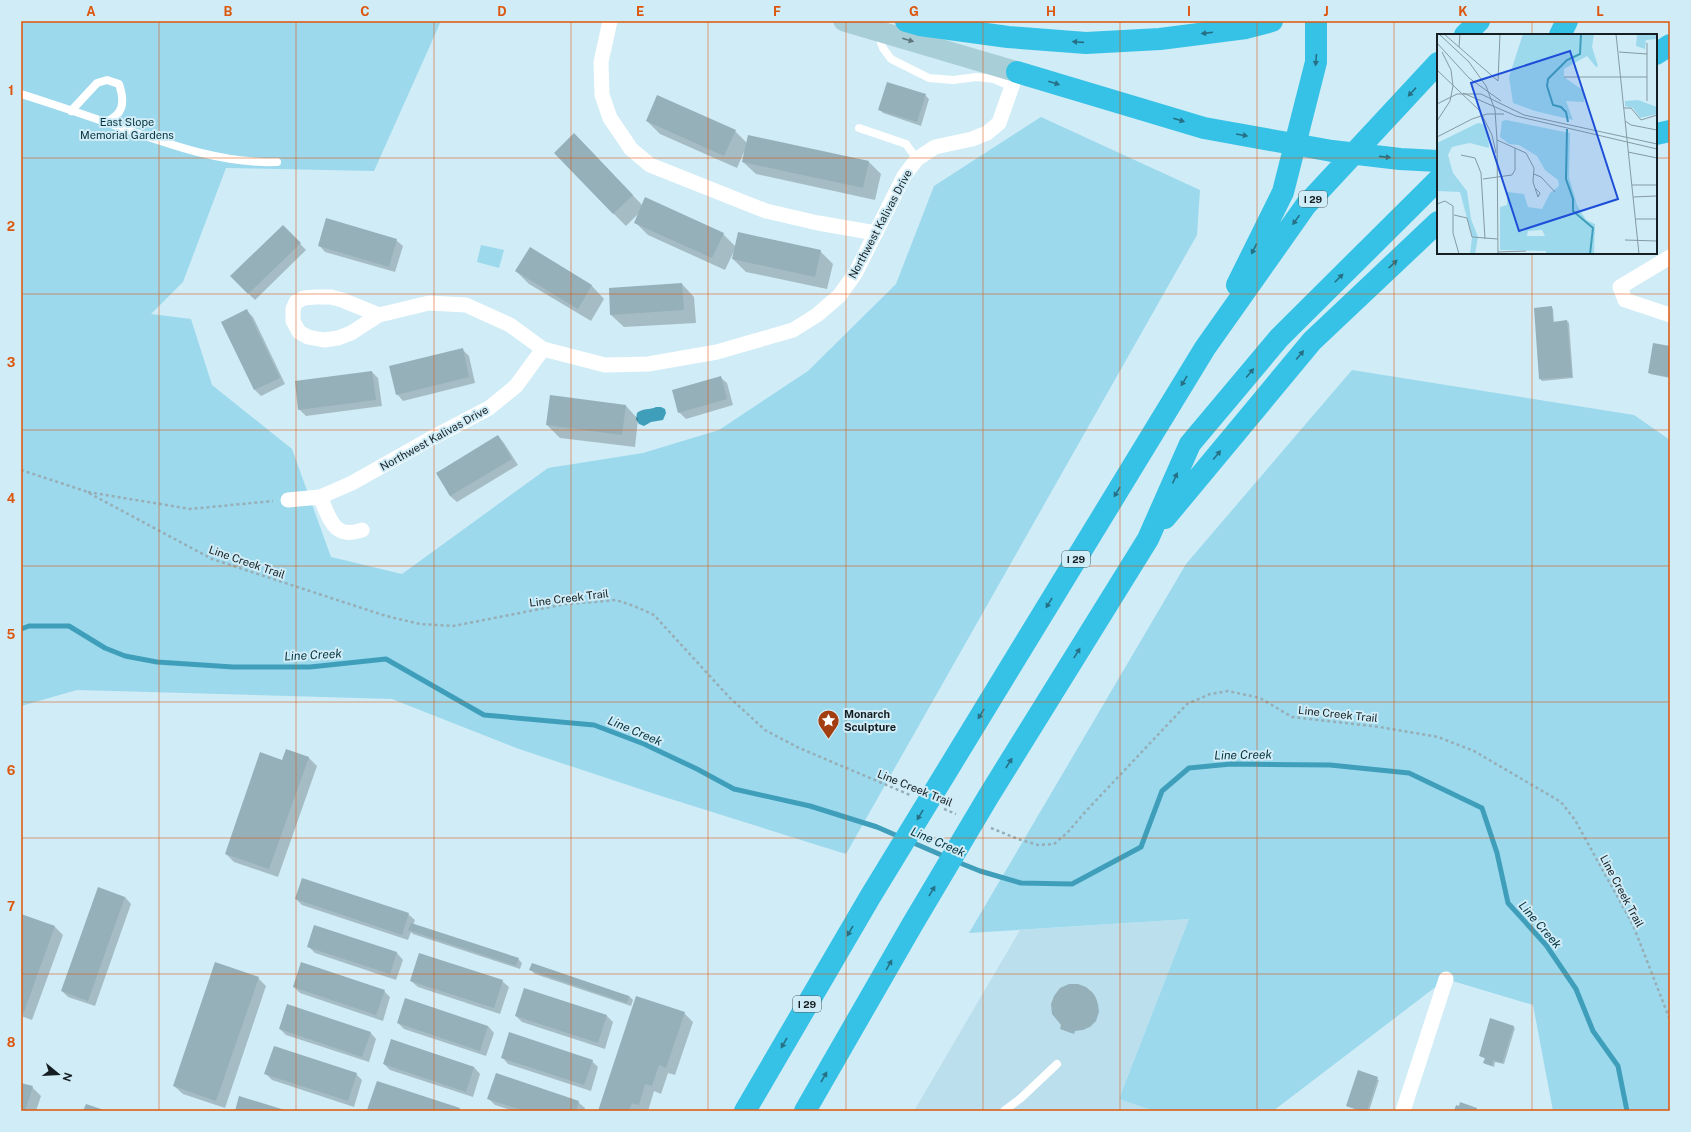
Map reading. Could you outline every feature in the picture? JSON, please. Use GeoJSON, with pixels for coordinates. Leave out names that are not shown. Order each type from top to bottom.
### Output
{"type":"FeatureCollection","features":[{"type":"Feature","properties":{"kind":"highway"},"geometry":{"type":"LineString","coordinates":[[906,21],[920,25],[1008,37],[1086,43],[1160,39],[1246,28],[1272,21]]}},
{"type":"Feature","properties":{"kind":"highway"},"geometry":{"type":"LineString","coordinates":[[1205,348],[1283,192],[1316,62],[1316,21]]}},
{"type":"Feature","properties":{"kind":"highway"},"geometry":{"type":"LineString","coordinates":[[1466,34],[1479,21]]}},
{"type":"Feature","properties":{"kind":"highway"},"geometry":{"type":"LineString","coordinates":[[1560,34],[1567,21]]}},
{"type":"Feature","properties":{"kind":"highway"},"geometry":{"type":"LineString","coordinates":[[1657,53],[1670,45]]}},
{"type":"Feature","properties":{"kind":"highway","name":"I 29"},"geometry":{"type":"LineString","coordinates":[[745,1111],[870,897],[947,769],[1205,348],[1306,205],[1437,64]]}},
{"type":"Feature","properties":{"kind":"highway"},"geometry":{"type":"LineString","coordinates":[[1014,80],[1204,128],[1332,151],[1400,159],[1437,161]]}},
{"type":"Feature","properties":{"kind":"highway"},"geometry":{"type":"LineString","coordinates":[[1657,134],[1670,131]]}},
{"type":"Feature","properties":{"kind":"highway"},"geometry":{"type":"LineString","coordinates":[[805,1111],[912,925],[988,797],[1148,539],[1190,444],[1280,338],[1437,181]]}},
{"type":"Feature","properties":{"kind":"highway"},"geometry":{"type":"LineString","coordinates":[[1148,539],[1312,342],[1437,223]]}},
{"type":"Feature","properties":{"kind":"main road"},"geometry":{"type":"LineString","coordinates":[[844,21],[877,31],[1014,80]]}},
{"type":"Feature","properties":{"kind":"street"},"geometry":{"type":"LineString","coordinates":[[610,21],[601,62],[602,95],[610,118],[631,149],[650,165],[766,211],[818,223],[876,233]]}},
{"type":"Feature","properties":{"kind":"street","name":"Northwest Kalivas Drive"},"geometry":{"type":"LineString","coordinates":[[288,500],[320,497],[352,483],[489,408],[516,386],[543,349],[605,365],[648,364],[717,352],[793,330],[817,315],[839,296],[855,274],[904,176],[917,159],[934,147],[972,139],[987,133],[998,123],[1014,80]]}},
{"type":"Feature","properties":{"kind":"street"},"geometry":{"type":"LineString","coordinates":[[1670,256],[1620,287],[1625,300],[1670,315]]}},
{"type":"Feature","properties":{"kind":"street"},"geometry":{"type":"LineString","coordinates":[[379,314],[331,298],[304,298],[296,302],[293,309],[293,321],[299,332],[308,337],[324,340],[338,338],[351,333],[379,314],[429,303],[466,305],[510,325],[543,349]]}},
{"type":"Feature","properties":{"kind":"street"},"geometry":{"type":"LineString","coordinates":[[320,497],[332,522],[338,530],[346,533],[353,533],[362,530]]}},
{"type":"Feature","properties":{"kind":"street"},"geometry":{"type":"LineString","coordinates":[[1403,1111],[1446,979]]}},
{"type":"Feature","properties":{"kind":"lane"},"geometry":{"type":"LineString","coordinates":[[877,31],[883,48],[891,59],[929,78],[954,80],[976,77],[994,80],[1014,80]]}},
{"type":"Feature","properties":{"kind":"lane"},"geometry":{"type":"LineString","coordinates":[[71,111],[96,83],[107,80],[119,84],[123,97],[122,108],[113,119],[105,122]]}},
{"type":"Feature","properties":{"kind":"lane"},"geometry":{"type":"LineString","coordinates":[[21,94],[168,144],[219,157],[244,161],[277,162]]}},
{"type":"Feature","properties":{"kind":"lane"},"geometry":{"type":"LineString","coordinates":[[859,128],[906,144],[917,159]]}},
{"type":"Feature","properties":{"kind":"lane"},"geometry":{"type":"LineString","coordinates":[[1004,1111],[1021,1098],[1057,1064]]}},
{"type":"Feature","properties":{"kind":"path","name":"Line Creek Trail"},"geometry":{"type":"LineString","coordinates":[[21,470],[85,491],[212,559],[386,616],[420,624],[453,626],[566,604],[587,602],[616,600],[634,606],[654,615],[729,698],[765,730],[797,747],[911,796]]}},
{"type":"Feature","properties":{"kind":"path"},"geometry":{"type":"LineString","coordinates":[[85,491],[190,509],[288,500]]}},
{"type":"Feature","properties":{"kind":"path","name":"Line Creek Trail"},"geometry":{"type":"LineString","coordinates":[[990,827],[1018,839],[1038,845],[1054,844],[1067,833],[1187,704],[1210,694],[1228,691],[1260,698],[1292,717],[1380,727],[1438,737],[1474,751],[1561,802],[1575,820],[1632,925],[1670,1020]]}},
{"type":"Feature","properties":{"kind":"path","name":"Line Creek Trail"},"geometry":{"type":"LineString","coordinates":[[940,807],[961,816]]}},
{"type":"Feature","properties":{"kind":"shaded area"},"geometry":{"type":"Polygon","coordinates":[[[656,407],[665,409],[666,413],[663,420],[651,422],[644,426],[639,424],[636,419],[637,413],[641,410],[656,407]]]}},
{"type":"Feature","properties":{"kind":"shaded area"},"geometry":{"type":"Polygon","coordinates":[[[1189,919],[1119,1099],[1154,1111],[914,1111],[1020,930],[1189,919]]]}},
{"type":"Feature","properties":{"kind":"green space","name":"East Slope Memorial Gardens"},"geometry":{"type":"Polygon","coordinates":[[[21,21],[441,21],[374,171],[226,168],[183,282],[151,314],[191,319],[212,385],[292,449],[331,557],[402,574],[548,468],[643,453],[719,430],[808,371],[896,284],[934,186],[1041,117],[1200,190],[1197,235],[846,854],[658,795],[519,749],[392,699],[77,690],[21,706],[21,21]]]}},
{"type":"Feature","properties":{"kind":"green space"},"geometry":{"type":"Polygon","coordinates":[[[481,245],[504,250],[499,268],[477,262],[481,245]]]}},
{"type":"Feature","properties":{"kind":"green space"},"geometry":{"type":"Polygon","coordinates":[[[1352,370],[1634,415],[1670,440],[1670,1111],[1553,1111],[1533,1005],[1446,979],[1273,1111],[1154,1111],[1119,1099],[1189,919],[969,933],[1186,564],[1352,370]]]}},
{"type":"Feature","properties":{"kind":"building"},"geometry":{"type":"Polygon","coordinates":[[[887,82],[926,94],[917,122],[878,110],[887,82]]]}},
{"type":"Feature","properties":{"kind":"building"},"geometry":{"type":"Polygon","coordinates":[[[657,95],[736,130],[724,156],[646,121],[657,95]]]}},
{"type":"Feature","properties":{"kind":"building"},"geometry":{"type":"Polygon","coordinates":[[[574,133],[633,195],[613,214],[554,153],[574,133]]]}},
{"type":"Feature","properties":{"kind":"building"},"geometry":{"type":"Polygon","coordinates":[[[748,135],[869,161],[863,188],[742,162],[748,135]]]}},
{"type":"Feature","properties":{"kind":"building"},"geometry":{"type":"Polygon","coordinates":[[[645,197],[724,233],[712,258],[634,223],[645,197]]]}},
{"type":"Feature","properties":{"kind":"building"},"geometry":{"type":"Polygon","coordinates":[[[326,218],[397,239],[389,267],[318,246],[326,218]]]}},
{"type":"Feature","properties":{"kind":"building"},"geometry":{"type":"Polygon","coordinates":[[[283,225],[301,243],[248,294],[230,276],[283,225]]]}},
{"type":"Feature","properties":{"kind":"building"},"geometry":{"type":"Polygon","coordinates":[[[738,232],[821,250],[815,277],[732,259],[738,232]]]}},
{"type":"Feature","properties":{"kind":"building"},"geometry":{"type":"Polygon","coordinates":[[[530,247],[592,285],[578,309],[515,271],[530,247]]]}},
{"type":"Feature","properties":{"kind":"building"},"geometry":{"type":"Polygon","coordinates":[[[682,283],[684,310],[610,315],[609,288],[682,283]]]}},
{"type":"Feature","properties":{"kind":"building"},"geometry":{"type":"Polygon","coordinates":[[[1552,306],[1553,322],[1567,320],[1572,377],[1539,379],[1534,308],[1552,306]]]}},
{"type":"Feature","properties":{"kind":"building"},"geometry":{"type":"Polygon","coordinates":[[[247,309],[280,378],[254,390],[221,322],[247,309]]]}},
{"type":"Feature","properties":{"kind":"building"},"geometry":{"type":"Polygon","coordinates":[[[1653,343],[1670,346],[1669,377],[1648,373],[1653,343]]]}},
{"type":"Feature","properties":{"kind":"building"},"geometry":{"type":"Polygon","coordinates":[[[463,348],[469,377],[396,395],[389,366],[463,348]]]}},
{"type":"Feature","properties":{"kind":"building"},"geometry":{"type":"Polygon","coordinates":[[[372,371],[376,400],[298,410],[295,381],[372,371]]]}},
{"type":"Feature","properties":{"kind":"building"},"geometry":{"type":"Polygon","coordinates":[[[721,376],[727,399],[678,413],[672,390],[721,376]]]}},
{"type":"Feature","properties":{"kind":"building"},"geometry":{"type":"Polygon","coordinates":[[[550,395],[626,405],[622,435],[546,425],[550,395]]]}},
{"type":"Feature","properties":{"kind":"building"},"geometry":{"type":"Polygon","coordinates":[[[498,435],[512,459],[450,496],[436,473],[498,435]]]}},
{"type":"Feature","properties":{"kind":"building"},"geometry":{"type":"Polygon","coordinates":[[[286,749],[309,757],[269,869],[225,854],[260,752],[282,760],[286,749]]]}},
{"type":"Feature","properties":{"kind":"building"},"geometry":{"type":"Polygon","coordinates":[[[302,878],[409,913],[402,935],[295,899],[302,878]]]}},
{"type":"Feature","properties":{"kind":"building"},"geometry":{"type":"Polygon","coordinates":[[[98,887],[125,897],[88,1001],[61,991],[98,887]]]}},
{"type":"Feature","properties":{"kind":"building"},"geometry":{"type":"Polygon","coordinates":[[[21,914],[55,926],[24,1012],[21,1011],[21,914]]]}},
{"type":"Feature","properties":{"kind":"building"},"geometry":{"type":"Polygon","coordinates":[[[411,923],[519,958],[516,966],[408,930],[411,923]]]}},
{"type":"Feature","properties":{"kind":"building"},"geometry":{"type":"Polygon","coordinates":[[[314,925],[397,952],[390,974],[307,947],[314,925]]]}},
{"type":"Feature","properties":{"kind":"building"},"geometry":{"type":"Polygon","coordinates":[[[419,953],[503,980],[494,1008],[410,981],[419,953]]]}},
{"type":"Feature","properties":{"kind":"building"},"geometry":{"type":"Polygon","coordinates":[[[215,962],[259,977],[216,1101],[173,1086],[215,962]]]}},
{"type":"Feature","properties":{"kind":"building"},"geometry":{"type":"Polygon","coordinates":[[[301,962],[385,990],[376,1015],[293,987],[301,962]]]}},
{"type":"Feature","properties":{"kind":"building"},"geometry":{"type":"Polygon","coordinates":[[[532,963],[629,996],[627,1003],[529,970],[532,963]]]}},
{"type":"Feature","properties":{"kind":"building"},"geometry":{"type":"Polygon","coordinates":[[[1069,984],[1078,984],[1086,987],[1093,993],[1097,1001],[1097,1010],[1094,1019],[1088,1026],[1081,1029],[1073,1029],[1072,1033],[1060,1029],[1061,1025],[1052,1014],[1051,1004],[1054,996],[1060,988],[1069,984]]]}},
{"type":"Feature","properties":{"kind":"building"},"geometry":{"type":"Polygon","coordinates":[[[524,988],[607,1015],[598,1043],[515,1016],[524,988]]]}},
{"type":"Feature","properties":{"kind":"building"},"geometry":{"type":"Polygon","coordinates":[[[636,996],[685,1012],[666,1068],[659,1065],[652,1086],[645,1084],[639,1105],[632,1103],[629,1111],[598,1111],[636,996]]]}},
{"type":"Feature","properties":{"kind":"building"},"geometry":{"type":"Polygon","coordinates":[[[405,998],[488,1026],[480,1051],[397,1023],[405,998]]]}},
{"type":"Feature","properties":{"kind":"building"},"geometry":{"type":"Polygon","coordinates":[[[287,1004],[371,1032],[362,1057],[279,1029],[287,1004]]]}},
{"type":"Feature","properties":{"kind":"building"},"geometry":{"type":"Polygon","coordinates":[[[1490,1018],[1514,1026],[1502,1063],[1493,1060],[1492,1066],[1483,1063],[1485,1058],[1479,1056],[1490,1018]]]}},
{"type":"Feature","properties":{"kind":"building"},"geometry":{"type":"Polygon","coordinates":[[[509,1032],[593,1060],[584,1085],[501,1058],[509,1032]]]}},
{"type":"Feature","properties":{"kind":"building"},"geometry":{"type":"Polygon","coordinates":[[[391,1039],[474,1067],[466,1092],[383,1064],[391,1039]]]}},
{"type":"Feature","properties":{"kind":"building"},"geometry":{"type":"Polygon","coordinates":[[[274,1046],[357,1073],[348,1101],[264,1074],[274,1046]]]}},
{"type":"Feature","properties":{"kind":"building"},"geometry":{"type":"Polygon","coordinates":[[[1358,1070],[1378,1077],[1367,1111],[1361,1111],[1346,1106],[1358,1070]]]}},
{"type":"Feature","properties":{"kind":"building"},"geometry":{"type":"Polygon","coordinates":[[[496,1073],[579,1101],[576,1111],[525,1111],[487,1099],[496,1073]]]}},
{"type":"Feature","properties":{"kind":"building"},"geometry":{"type":"Polygon","coordinates":[[[377,1081],[460,1108],[459,1111],[367,1110],[377,1081]]]}},
{"type":"Feature","properties":{"kind":"building"},"geometry":{"type":"Polygon","coordinates":[[[21,1083],[33,1086],[25,1111],[21,1111],[21,1083]]]}},
{"type":"Feature","properties":{"kind":"building"},"geometry":{"type":"Polygon","coordinates":[[[239,1096],[288,1111],[235,1111],[239,1096]]]}},
{"type":"Feature","properties":{"kind":"building"},"geometry":{"type":"Polygon","coordinates":[[[1460,1102],[1477,1108],[1476,1111],[1454,1111],[1456,1105],[1459,1106],[1460,1102]]]}},
{"type":"Feature","properties":{"kind":"building"},"geometry":{"type":"Polygon","coordinates":[[[86,1104],[107,1111],[83,1111],[86,1104]]]}},
{"type":"Feature","properties":{"kind":"waterway","name":"Line Creek"},"geometry":{"type":"LineString","coordinates":[[21,629],[29,626],[69,626],[105,648],[125,656],[157,662],[233,667],[310,667],[386,659],[484,715],[594,725],[644,744],[697,769],[734,789],[810,806],[877,827],[900,837]]}},
{"type":"Feature","properties":{"kind":"waterway","name":"Line Creek"},"geometry":{"type":"LineString","coordinates":[[955,861],[980,871],[1021,883],[1072,884],[1141,847],[1162,791],[1189,768],[1231,764],[1330,765],[1409,773],[1482,808],[1497,853],[1508,903],[1546,945],[1576,989],[1593,1031],[1618,1066],[1627,1111]]}},
{"type":"Feature","properties":{"kind":"waterway","name":"Line Creek"},"geometry":{"type":"LineString","coordinates":[[909,841],[946,857]]}},
{"type":"Feature","properties":{"kind":"place","name":"Monarch Sculpture"},"geometry":{"type":"Point","coordinates":[829,740]}}]}
